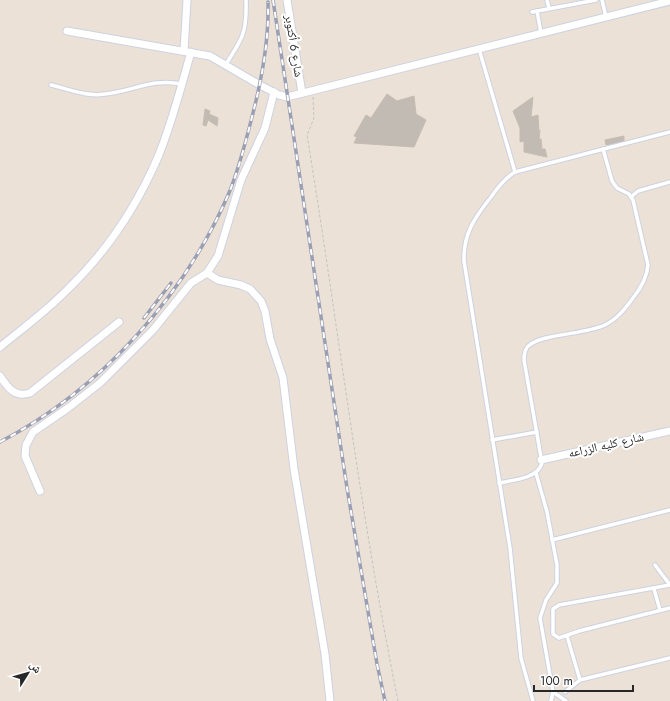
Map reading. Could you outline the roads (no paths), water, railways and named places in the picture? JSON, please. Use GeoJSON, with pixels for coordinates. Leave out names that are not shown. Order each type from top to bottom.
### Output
{"type":"FeatureCollection","features":[{"type":"Feature","properties":{"kind":"street"},"geometry":{"type":"LineString","coordinates":[[0,347],[65,293],[93,263],[118,230],[140,194],[158,157],[182,84],[187,52],[187,0]]}},
{"type":"Feature","properties":{"kind":"street","name":"شارع 6 أكتوبر"},"geometry":{"type":"LineString","coordinates":[[287,0],[302,93]]}},
{"type":"Feature","properties":{"kind":"street"},"geometry":{"type":"LineString","coordinates":[[67,31],[210,56],[274,92],[287,96],[606,17],[660,2],[670,1]]}},
{"type":"Feature","properties":{"kind":"street"},"geometry":{"type":"LineString","coordinates":[[40,491],[25,456],[26,445],[33,432],[68,408],[100,383],[153,330],[191,283],[207,273],[218,256],[241,180],[265,128],[274,92]]}},
{"type":"Feature","properties":{"kind":"street"},"geometry":{"type":"LineString","coordinates":[[207,273],[218,280],[241,285],[250,289],[258,297],[265,311],[270,339],[283,378],[294,469],[325,654],[330,701]]}},
{"type":"Feature","properties":{"kind":"street"},"geometry":{"type":"LineString","coordinates":[[0,376],[6,386],[14,393],[30,393],[119,322]]}},
{"type":"Feature","properties":{"kind":"street","name":"شارع كليه الزراعه"},"geometry":{"type":"LineString","coordinates":[[541,460],[670,431]]}},
{"type":"Feature","properties":{"kind":"lane"},"geometry":{"type":"LineString","coordinates":[[226,64],[244,34],[246,22],[246,0]]}},
{"type":"Feature","properties":{"kind":"lane"},"geometry":{"type":"LineString","coordinates":[[547,0],[549,8]]}},
{"type":"Feature","properties":{"kind":"lane"},"geometry":{"type":"LineString","coordinates":[[532,12],[596,0]]}},
{"type":"Feature","properties":{"kind":"lane"},"geometry":{"type":"LineString","coordinates":[[602,0],[606,17]]}},
{"type":"Feature","properties":{"kind":"lane"},"geometry":{"type":"LineString","coordinates":[[537,11],[541,33]]}},
{"type":"Feature","properties":{"kind":"lane"},"geometry":{"type":"LineString","coordinates":[[480,48],[515,172]]}},
{"type":"Feature","properties":{"kind":"lane"},"geometry":{"type":"LineString","coordinates":[[50,84],[97,95],[157,82],[182,84]]}},
{"type":"Feature","properties":{"kind":"lane"},"geometry":{"type":"LineString","coordinates":[[533,701],[521,658],[510,548],[464,261],[464,244],[473,220],[503,182],[515,172],[670,132]]}},
{"type":"Feature","properties":{"kind":"lane"},"geometry":{"type":"LineString","coordinates":[[499,483],[536,473],[541,467],[537,432],[524,360],[526,348],[535,341],[592,329],[610,322],[620,314],[645,280],[648,265],[635,204],[631,197],[617,188],[612,181],[603,149]]}},
{"type":"Feature","properties":{"kind":"lane"},"geometry":{"type":"LineString","coordinates":[[631,197],[638,191],[670,182]]}},
{"type":"Feature","properties":{"kind":"lane"},"geometry":{"type":"LineString","coordinates":[[492,440],[537,432]]}},
{"type":"Feature","properties":{"kind":"lane"},"geometry":{"type":"LineString","coordinates":[[536,473],[547,512],[557,565],[557,584],[546,600],[540,618],[553,692],[551,701]]}},
{"type":"Feature","properties":{"kind":"lane"},"geometry":{"type":"LineString","coordinates":[[552,540],[670,510]]}},
{"type":"Feature","properties":{"kind":"lane"},"geometry":{"type":"LineString","coordinates":[[655,565],[670,585],[559,605],[553,609],[553,634],[559,638],[579,631],[670,608]]}},
{"type":"Feature","properties":{"kind":"lane"},"geometry":{"type":"LineString","coordinates":[[654,589],[660,610]]}},
{"type":"Feature","properties":{"kind":"lane"},"geometry":{"type":"LineString","coordinates":[[567,636],[580,680]]}},
{"type":"Feature","properties":{"kind":"lane"},"geometry":{"type":"LineString","coordinates":[[565,692],[580,680],[670,658]]}},
{"type":"Feature","properties":{"kind":"lane"},"geometry":{"type":"LineString","coordinates":[[553,692],[566,701]]}},
{"type":"Feature","properties":{"kind":"railway"},"geometry":{"type":"LineString","coordinates":[[273,0],[347,488],[377,664],[385,701]]}},
{"type":"Feature","properties":{"kind":"railway"},"geometry":{"type":"LineString","coordinates":[[0,442],[37,420],[72,395],[105,367],[136,337],[163,304],[188,268],[210,231],[229,193],[240,162],[263,69],[268,29],[268,2]]}},
{"type":"Feature","properties":{"kind":"railway"},"geometry":{"type":"LineString","coordinates":[[144,318],[171,283]]}}]}
